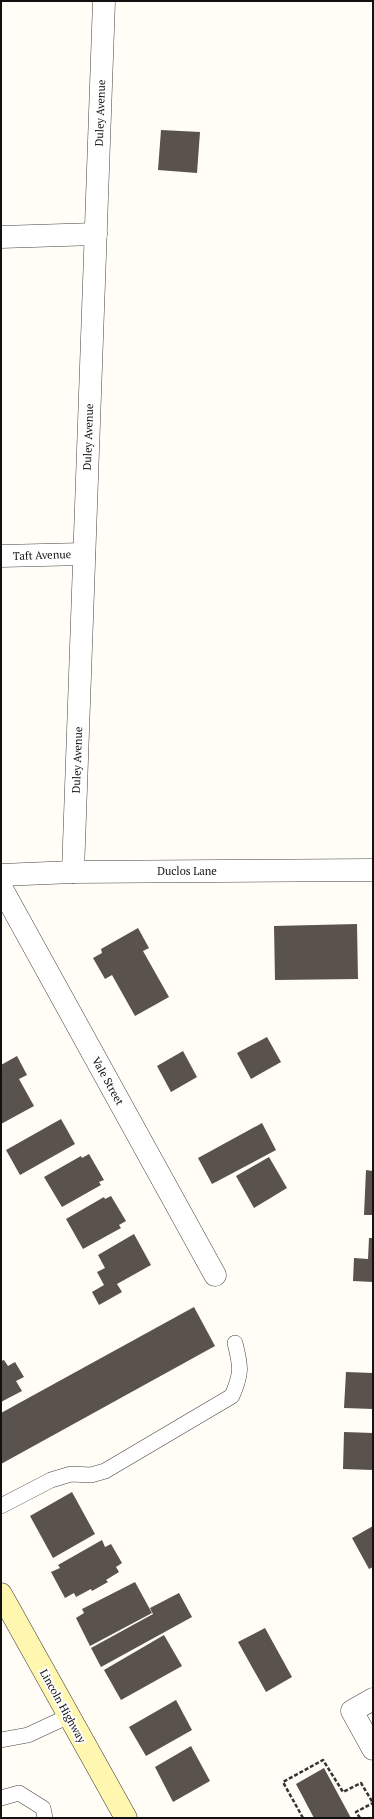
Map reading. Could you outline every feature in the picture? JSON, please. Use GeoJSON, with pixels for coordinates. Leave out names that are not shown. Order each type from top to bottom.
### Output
{"type":"FeatureCollection","features":[{"type":"Feature","properties":{"kind":"main road","name":"Lincoln Highway"},"geometry":{"type":"LineString","coordinates":[[2,1599],[126,1818]]}},
{"type":"Feature","properties":{"kind":"street","name":"Duley Avenue"},"geometry":{"type":"LineString","coordinates":[[73,872],[104,1]]}},
{"type":"Feature","properties":{"kind":"street"},"geometry":{"type":"LineString","coordinates":[[1,237],[96,234]]}},
{"type":"Feature","properties":{"kind":"street","name":"Taft Avenue"},"geometry":{"type":"LineString","coordinates":[[1,556],[84,554]]}},
{"type":"Feature","properties":{"kind":"street","name":"Duclos Lane"},"geometry":{"type":"LineString","coordinates":[[1,875],[73,872],[373,870]]}},
{"type":"Feature","properties":{"kind":"street","name":"Vale Street"},"geometry":{"type":"LineString","coordinates":[[1,887],[215,1275]]}},
{"type":"Feature","properties":{"kind":"street"},"geometry":{"type":"LineString","coordinates":[[373,1699],[352,1711],[373,1749]]}},
{"type":"Feature","properties":{"kind":"lane"},"geometry":{"type":"LineString","coordinates":[[1,1506],[51,1480],[71,1474],[91,1475],[105,1471],[232,1396],[239,1381],[240,1366],[234,1343]]}},
{"type":"Feature","properties":{"kind":"lane"},"geometry":{"type":"LineString","coordinates":[[1,1740],[28,1735],[69,1716]]}},
{"type":"Feature","properties":{"kind":"lane"},"geometry":{"type":"LineString","coordinates":[[1,1798],[19,1793],[47,1815]]}},
{"type":"Feature","properties":{"kind":"path"},"geometry":{"type":"LineString","coordinates":[[303,1818],[283,1782],[323,1760],[343,1792],[361,1783],[373,1803],[356,1812],[360,1818]]}},
{"type":"Feature","properties":{"kind":"building"},"geometry":{"type":"Polygon","coordinates":[[[161,130],[200,132],[197,173],[158,170],[161,130]]]}},
{"type":"Feature","properties":{"kind":"building"},"geometry":{"type":"Polygon","coordinates":[[[357,924],[358,979],[275,980],[274,926],[357,924]]]}},
{"type":"Feature","properties":{"kind":"building"},"geometry":{"type":"Polygon","coordinates":[[[138,928],[149,948],[143,951],[169,997],[135,1016],[112,975],[105,979],[93,958],[102,953],[101,949],[138,928]]]}},
{"type":"Feature","properties":{"kind":"building"},"geometry":{"type":"Polygon","coordinates":[[[267,1037],[281,1062],[251,1079],[237,1053],[267,1037]]]}},
{"type":"Feature","properties":{"kind":"building"},"geometry":{"type":"Polygon","coordinates":[[[183,1051],[197,1077],[171,1092],[157,1066],[183,1051]]]}},
{"type":"Feature","properties":{"kind":"building"},"geometry":{"type":"Polygon","coordinates":[[[17,1056],[27,1075],[19,1079],[34,1106],[1,1124],[1,1065],[17,1056]]]}},
{"type":"Feature","properties":{"kind":"building"},"geometry":{"type":"Polygon","coordinates":[[[61,1119],[75,1144],[20,1175],[6,1150],[61,1119]]]}},
{"type":"Feature","properties":{"kind":"building"},"geometry":{"type":"Polygon","coordinates":[[[262,1123],[276,1150],[212,1184],[198,1158],[262,1123]]]}},
{"type":"Feature","properties":{"kind":"building"},"geometry":{"type":"Polygon","coordinates":[[[89,1154],[104,1180],[99,1182],[101,1185],[62,1207],[44,1177],[81,1156],[82,1158],[89,1154]]]}},
{"type":"Feature","properties":{"kind":"building"},"geometry":{"type":"Polygon","coordinates":[[[269,1157],[287,1188],[254,1208],[236,1176],[269,1157]]]}},
{"type":"Feature","properties":{"kind":"building"},"geometry":{"type":"Polygon","coordinates":[[[366,1170],[373,1171],[373,1215],[364,1215],[366,1170]]]}},
{"type":"Feature","properties":{"kind":"building"},"geometry":{"type":"Polygon","coordinates":[[[111,1196],[126,1221],[119,1225],[121,1228],[83,1249],[66,1219],[104,1197],[105,1199],[111,1196]]]}},
{"type":"Feature","properties":{"kind":"building"},"geometry":{"type":"Polygon","coordinates":[[[134,1234],[151,1265],[117,1284],[122,1292],[99,1305],[92,1292],[104,1285],[97,1272],[105,1268],[98,1255],[134,1234]]]}},
{"type":"Feature","properties":{"kind":"building"},"geometry":{"type":"Polygon","coordinates":[[[369,1238],[373,1238],[373,1282],[353,1281],[354,1258],[368,1259],[369,1238]]]}},
{"type":"Feature","properties":{"kind":"building"},"geometry":{"type":"Polygon","coordinates":[[[194,1307],[215,1346],[1,1464],[1,1413],[194,1307]]]}},
{"type":"Feature","properties":{"kind":"building"},"geometry":{"type":"Polygon","coordinates":[[[4,1360],[8,1366],[15,1362],[24,1377],[16,1381],[22,1391],[1,1402],[1,1361],[4,1360]]]}},
{"type":"Feature","properties":{"kind":"building"},"geometry":{"type":"Polygon","coordinates":[[[346,1372],[373,1373],[373,1409],[344,1408],[346,1372]]]}},
{"type":"Feature","properties":{"kind":"building"},"geometry":{"type":"Polygon","coordinates":[[[344,1432],[373,1433],[373,1470],[343,1469],[344,1432]]]}},
{"type":"Feature","properties":{"kind":"building"},"geometry":{"type":"Polygon","coordinates":[[[72,1492],[95,1534],[53,1558],[30,1516],[72,1492]]]}},
{"type":"Feature","properties":{"kind":"building"},"geometry":{"type":"Polygon","coordinates":[[[373,1526],[373,1567],[369,1569],[352,1538],[373,1526]]]}},
{"type":"Feature","properties":{"kind":"building"},"geometry":{"type":"Polygon","coordinates":[[[102,1540],[105,1547],[111,1544],[122,1563],[116,1567],[119,1572],[106,1580],[108,1582],[92,1591],[91,1589],[76,1597],[74,1593],[65,1598],[51,1572],[60,1568],[58,1565],[102,1540]]]}},
{"type":"Feature","properties":{"kind":"building"},"geometry":{"type":"Polygon","coordinates":[[[135,1582],[152,1613],[90,1646],[76,1618],[84,1613],[82,1609],[135,1582]]]}},
{"type":"Feature","properties":{"kind":"building"},"geometry":{"type":"Polygon","coordinates":[[[179,1593],[192,1617],[101,1667],[91,1648],[153,1614],[150,1608],[179,1593]]]}},
{"type":"Feature","properties":{"kind":"building"},"geometry":{"type":"Polygon","coordinates":[[[265,1628],[292,1677],[266,1692],[238,1642],[265,1628]]]}},
{"type":"Feature","properties":{"kind":"building"},"geometry":{"type":"Polygon","coordinates":[[[164,1635],[182,1666],[121,1700],[104,1670],[164,1635]]]}},
{"type":"Feature","properties":{"kind":"building"},"geometry":{"type":"Polygon","coordinates":[[[176,1700],[192,1730],[146,1756],[129,1727],[176,1700]]]}},
{"type":"Feature","properties":{"kind":"building"},"geometry":{"type":"Polygon","coordinates":[[[191,1746],[210,1781],[173,1802],[155,1767],[191,1746]]]}},
{"type":"Feature","properties":{"kind":"building"},"geometry":{"type":"Polygon","coordinates":[[[324,1768],[351,1818],[314,1818],[296,1784],[324,1768]]]}}]}
